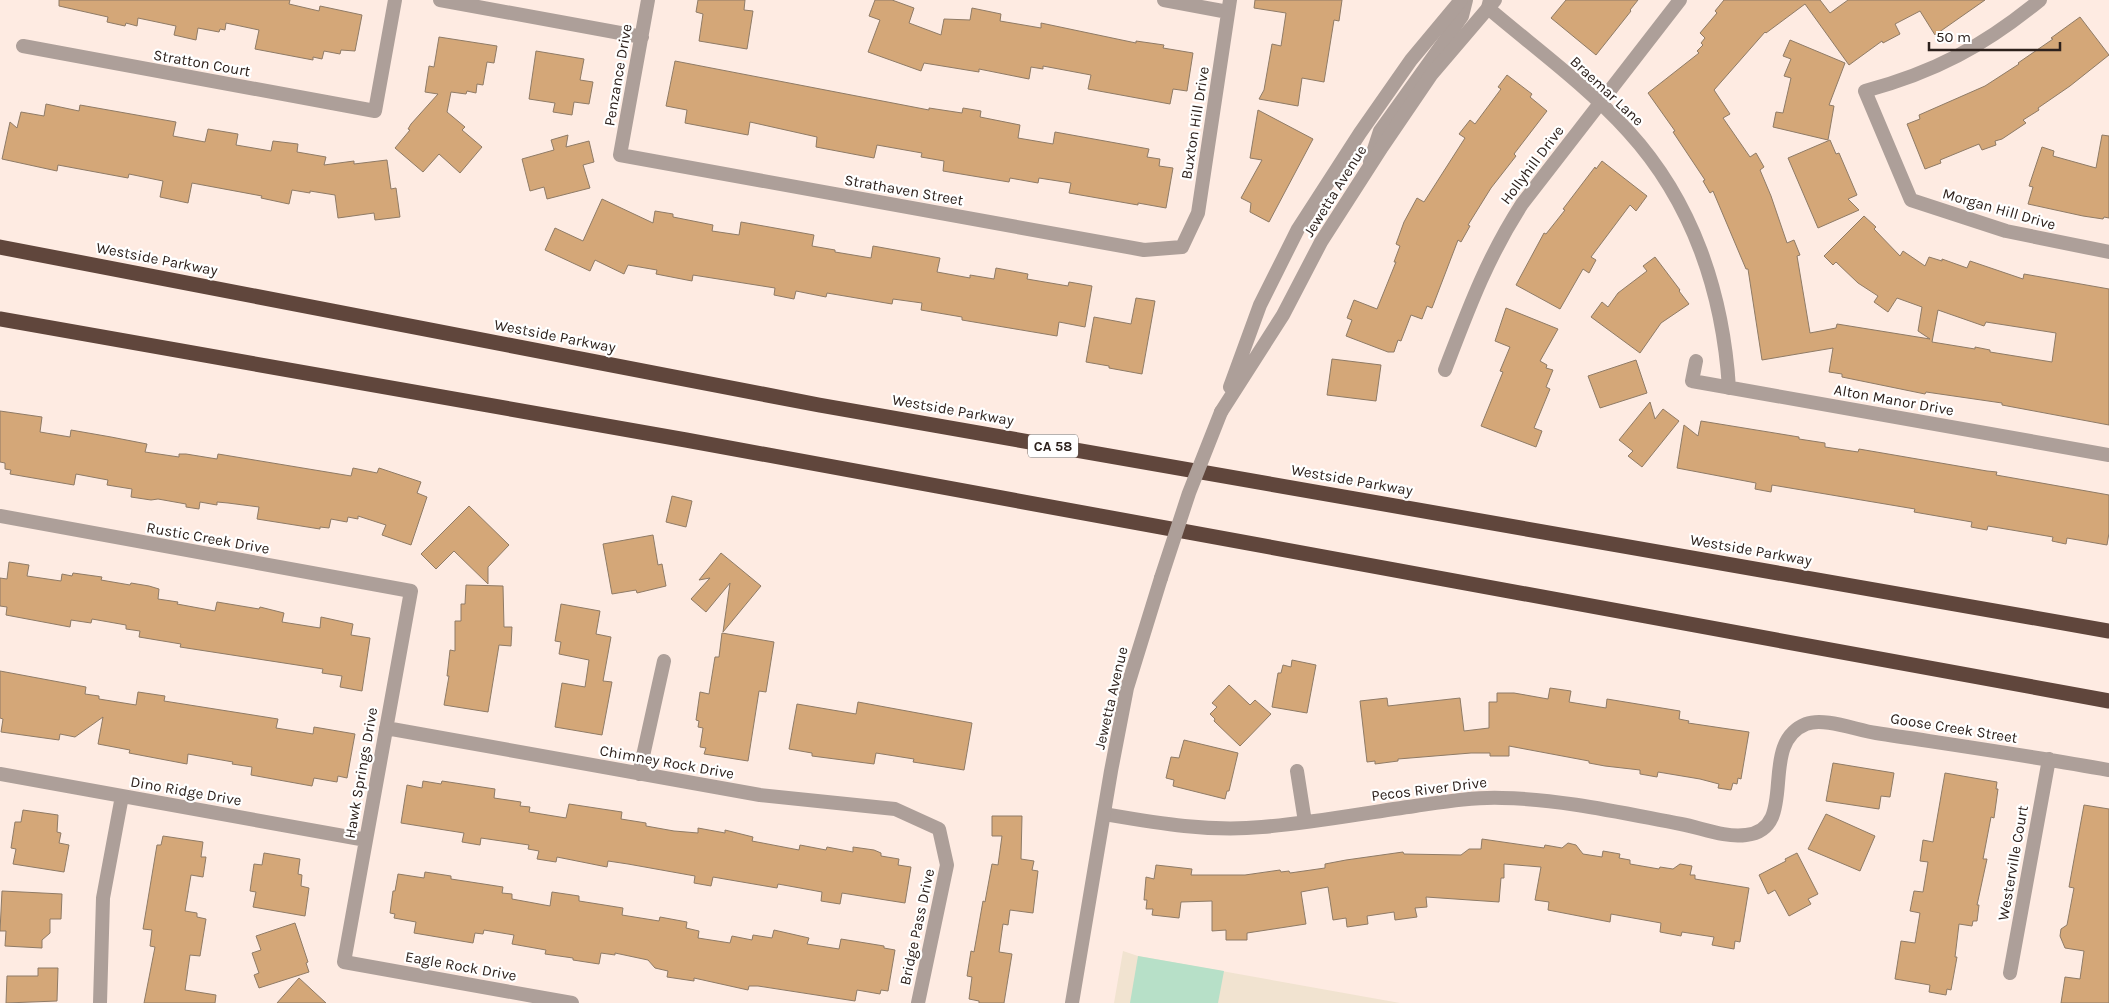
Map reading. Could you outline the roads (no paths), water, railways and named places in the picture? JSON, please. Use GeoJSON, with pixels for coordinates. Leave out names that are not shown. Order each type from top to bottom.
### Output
{"type":"FeatureCollection","features":[{"type":"Feature","properties":{"kind":"highway","name":"Westside Parkway"},"geometry":{"type":"LineString","coordinates":[[0,247],[819,405],[2109,631]]}},
{"type":"Feature","properties":{"kind":"highway"},"geometry":{"type":"LineString","coordinates":[[0,319],[686,440],[2109,701]]}},
{"type":"Feature","properties":{"kind":"street","name":"Stratton Court"},"geometry":{"type":"LineString","coordinates":[[23,46],[375,111],[395,0]]}},
{"type":"Feature","properties":{"kind":"street"},"geometry":{"type":"LineString","coordinates":[[440,0],[642,36]]}},
{"type":"Feature","properties":{"kind":"street","name":"Penzance Drive"},"geometry":{"type":"LineString","coordinates":[[620,155],[648,0]]}},
{"type":"Feature","properties":{"kind":"street"},"geometry":{"type":"LineString","coordinates":[[1164,0],[1229,6]]}},
{"type":"Feature","properties":{"kind":"street","name":"Jewetta Avenue"},"geometry":{"type":"LineString","coordinates":[[1072,1003],[1127,688],[1189,494],[1222,412],[1260,305],[1298,229],[1411,60],[1461,0]]}},
{"type":"Feature","properties":{"kind":"street"},"geometry":{"type":"LineString","coordinates":[[1369,167],[1380,131],[1462,16],[1466,0]]}},
{"type":"Feature","properties":{"kind":"street","name":"Hollyhill Drive"},"geometry":{"type":"LineString","coordinates":[[1445,370],[1482,274],[1501,236],[1522,204],[1680,0]]}},
{"type":"Feature","properties":{"kind":"street","name":"Morgan Hill Drive"},"geometry":{"type":"LineString","coordinates":[[2040,0],[1981,44],[1944,64],[1898,82],[1865,91],[1911,200],[2006,231],[2109,252]]}},
{"type":"Feature","properties":{"kind":"street","name":"Jewetta Avenue"},"geometry":{"type":"LineString","coordinates":[[1222,412],[1283,315],[1321,242],[1369,167],[1431,75],[1491,3]]}},
{"type":"Feature","properties":{"kind":"street","name":"Braemar Lane"},"geometry":{"type":"LineString","coordinates":[[1491,3],[1600,102],[1629,132],[1655,165],[1674,194],[1694,231],[1709,270],[1720,311],[1727,352],[1730,388]]}},
{"type":"Feature","properties":{"kind":"street","name":"Buxton Hill Drive"},"geometry":{"type":"LineString","coordinates":[[1182,247],[1198,213],[1229,6]]}},
{"type":"Feature","properties":{"kind":"street","name":"Strathaven Street"},"geometry":{"type":"LineString","coordinates":[[620,155],[1144,250],[1182,247]]}},
{"type":"Feature","properties":{"kind":"street","name":"Alton Manor Drive"},"geometry":{"type":"LineString","coordinates":[[1696,361],[1692,381],[2109,456]]}},
{"type":"Feature","properties":{"kind":"street","name":"Rustic Creek Drive"},"geometry":{"type":"LineString","coordinates":[[0,516],[411,591]]}},
{"type":"Feature","properties":{"kind":"street","name":"Hawk Springs Drive"},"geometry":{"type":"LineString","coordinates":[[344,962],[411,591]]}},
{"type":"Feature","properties":{"kind":"street"},"geometry":{"type":"LineString","coordinates":[[639,774],[664,661]]}},
{"type":"Feature","properties":{"kind":"street","name":"Goose Creek Street"},"geometry":{"type":"LineString","coordinates":[[1756,833],[1766,826],[1777,800],[1781,751],[1786,741],[1796,730],[1806,724],[1819,722],[1862,731],[2049,759],[2109,770]]}},
{"type":"Feature","properties":{"kind":"street","name":"Chimney Rock Drive"},"geometry":{"type":"LineString","coordinates":[[386,728],[760,795],[895,809],[939,829]]}},
{"type":"Feature","properties":{"kind":"street","name":"Westerville Court"},"geometry":{"type":"LineString","coordinates":[[2010,973],[2049,759]]}},
{"type":"Feature","properties":{"kind":"street"},"geometry":{"type":"LineString","coordinates":[[1297,771],[1305,822]]}},
{"type":"Feature","properties":{"kind":"street","name":"Dino Ridge Drive"},"geometry":{"type":"LineString","coordinates":[[0,774],[366,840]]}},
{"type":"Feature","properties":{"kind":"street"},"geometry":{"type":"LineString","coordinates":[[100,1003],[103,898],[122,796]]}},
{"type":"Feature","properties":{"kind":"street","name":"Pecos River Drive"},"geometry":{"type":"LineString","coordinates":[[1104,814],[1178,826],[1219,829],[1261,828],[1462,799],[1500,798],[1571,804],[1734,835],[1756,833]]}},
{"type":"Feature","properties":{"kind":"street","name":"Bridge Pass Drive"},"geometry":{"type":"LineString","coordinates":[[918,1003],[947,865],[939,829]]}},
{"type":"Feature","properties":{"kind":"street","name":"Eagle Rock Drive"},"geometry":{"type":"LineString","coordinates":[[344,962],[572,1003]]}}]}
